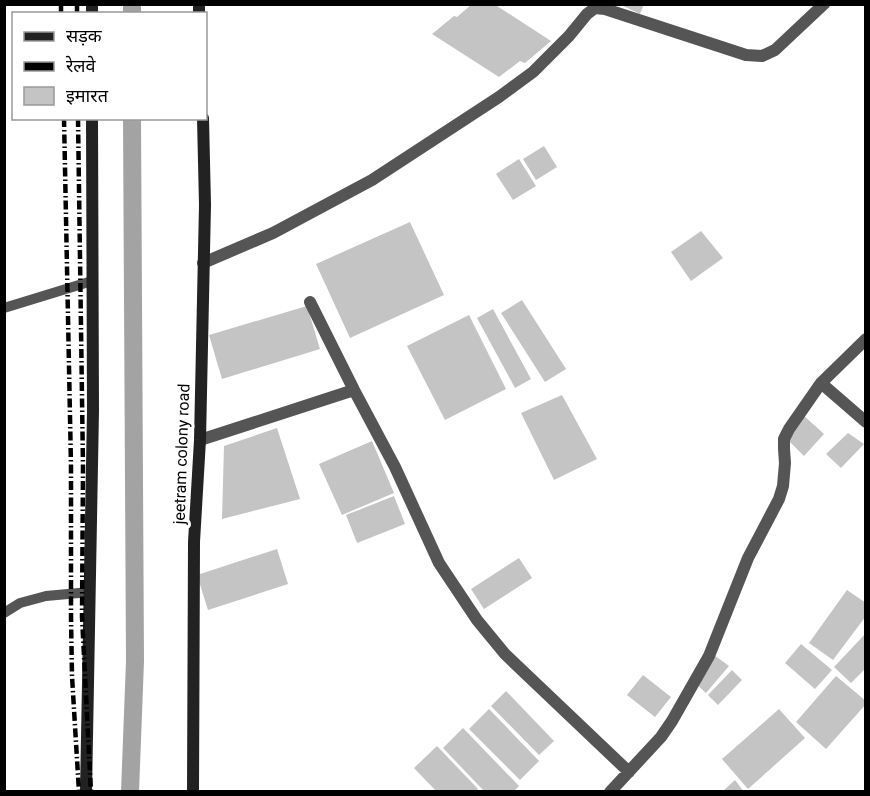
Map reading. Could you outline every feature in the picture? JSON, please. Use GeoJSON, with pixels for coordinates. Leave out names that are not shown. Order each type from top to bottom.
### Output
{"type":"FeatureCollection","features":[{"type":"Feature","properties":{"kind":"street"},"geometry":{"type":"LineString","coordinates":[[203,263],[273,233],[372,180],[499,97],[533,72],[595,8],[605,9],[746,55],[762,56],[775,50],[824,4]]}},
{"type":"Feature","properties":{"kind":"street"},"geometry":{"type":"LineString","coordinates":[[86,792],[93,411],[92,120]]}},
{"type":"Feature","properties":{"kind":"street","name":"jeetram colony road"},"geometry":{"type":"LineString","coordinates":[[193,792],[194,542],[200,440],[205,205],[203,120]]}},
{"type":"Feature","properties":{"kind":"street"},"geometry":{"type":"LineString","coordinates":[[310,302],[395,467],[439,563],[477,620],[504,654],[629,772]]}},
{"type":"Feature","properties":{"kind":"street"},"geometry":{"type":"LineString","coordinates":[[610,792],[661,737],[709,656],[748,558],[779,499],[783,486],[785,463],[784,439],[789,429],[821,383],[866,339]]}},
{"type":"Feature","properties":{"kind":"street"},"geometry":{"type":"LineString","coordinates":[[821,383],[866,422]]}},
{"type":"Feature","properties":{"kind":"street"},"geometry":{"type":"LineString","coordinates":[[200,440],[354,390]]}},
{"type":"Feature","properties":{"kind":"lane"},"geometry":{"type":"LineString","coordinates":[[4,308],[92,280]]}},
{"type":"Feature","properties":{"kind":"lane"},"geometry":{"type":"LineString","coordinates":[[4,613],[20,603],[45,596],[90,592]]}},
{"type":"Feature","properties":{"kind":"building"},"geometry":{"type":"Polygon","coordinates":[[[472,4],[494,4],[551,41],[525,63],[520,61],[499,77],[432,34],[472,4]]]}},
{"type":"Feature","properties":{"kind":"building"},"geometry":{"type":"Polygon","coordinates":[[[619,4],[644,4],[640,14],[619,4]]]}},
{"type":"Feature","properties":{"kind":"building"},"geometry":{"type":"Polygon","coordinates":[[[544,146],[557,167],[536,180],[523,159],[544,146]]]}},
{"type":"Feature","properties":{"kind":"building"},"geometry":{"type":"Polygon","coordinates":[[[519,159],[536,186],[513,200],[496,174],[519,159]]]}},
{"type":"Feature","properties":{"kind":"building"},"geometry":{"type":"Polygon","coordinates":[[[410,222],[444,295],[350,338],[316,264],[410,222]]]}},
{"type":"Feature","properties":{"kind":"building"},"geometry":{"type":"Polygon","coordinates":[[[701,231],[723,258],[691,281],[671,252],[701,231]]]}},
{"type":"Feature","properties":{"kind":"building"},"geometry":{"type":"Polygon","coordinates":[[[522,300],[566,369],[545,382],[501,313],[522,300]]]}},
{"type":"Feature","properties":{"kind":"building"},"geometry":{"type":"Polygon","coordinates":[[[307,306],[320,349],[222,379],[209,335],[307,306]]]}},
{"type":"Feature","properties":{"kind":"building"},"geometry":{"type":"Polygon","coordinates":[[[493,309],[531,379],[515,388],[477,318],[493,309]]]}},
{"type":"Feature","properties":{"kind":"building"},"geometry":{"type":"Polygon","coordinates":[[[469,315],[506,389],[445,420],[407,346],[469,315]]]}},
{"type":"Feature","properties":{"kind":"building"},"geometry":{"type":"Polygon","coordinates":[[[562,395],[597,459],[554,480],[521,413],[562,395]]]}},
{"type":"Feature","properties":{"kind":"building"},"geometry":{"type":"Polygon","coordinates":[[[803,415],[824,434],[804,456],[789,441],[803,415]]]}},
{"type":"Feature","properties":{"kind":"building"},"geometry":{"type":"Polygon","coordinates":[[[277,428],[300,499],[222,519],[224,446],[277,428]]]}},
{"type":"Feature","properties":{"kind":"building"},"geometry":{"type":"Polygon","coordinates":[[[848,433],[864,444],[841,468],[826,454],[848,433]]]}},
{"type":"Feature","properties":{"kind":"building"},"geometry":{"type":"Polygon","coordinates":[[[372,441],[394,493],[342,515],[319,464],[372,441]]]}},
{"type":"Feature","properties":{"kind":"building"},"geometry":{"type":"Polygon","coordinates":[[[394,496],[405,524],[357,543],[346,515],[394,496]]]}},
{"type":"Feature","properties":{"kind":"building"},"geometry":{"type":"Polygon","coordinates":[[[277,549],[288,584],[208,610],[197,575],[277,549]]]}},
{"type":"Feature","properties":{"kind":"building"},"geometry":{"type":"Polygon","coordinates":[[[519,558],[532,578],[484,609],[471,589],[519,558]]]}},
{"type":"Feature","properties":{"kind":"building"},"geometry":{"type":"Polygon","coordinates":[[[847,590],[866,603],[866,616],[833,660],[809,643],[847,590]]]}},
{"type":"Feature","properties":{"kind":"building"},"geometry":{"type":"Polygon","coordinates":[[[866,633],[866,668],[851,683],[834,667],[866,633]]]}},
{"type":"Feature","properties":{"kind":"building"},"geometry":{"type":"Polygon","coordinates":[[[801,644],[832,670],[815,689],[785,663],[801,644]]]}},
{"type":"Feature","properties":{"kind":"building"},"geometry":{"type":"Polygon","coordinates":[[[714,655],[729,666],[706,693],[695,683],[714,655]]]}},
{"type":"Feature","properties":{"kind":"building"},"geometry":{"type":"Polygon","coordinates":[[[732,670],[742,680],[718,705],[708,695],[732,670]]]}},
{"type":"Feature","properties":{"kind":"building"},"geometry":{"type":"Polygon","coordinates":[[[643,675],[671,697],[655,717],[627,695],[643,675]]]}},
{"type":"Feature","properties":{"kind":"building"},"geometry":{"type":"Polygon","coordinates":[[[836,676],[866,701],[866,704],[826,749],[796,722],[836,676]]]}},
{"type":"Feature","properties":{"kind":"building"},"geometry":{"type":"Polygon","coordinates":[[[506,691],[554,741],[539,755],[491,706],[506,691]]]}},
{"type":"Feature","properties":{"kind":"building"},"geometry":{"type":"Polygon","coordinates":[[[489,709],[539,761],[520,780],[469,729],[489,709]]]}},
{"type":"Feature","properties":{"kind":"building"},"geometry":{"type":"Polygon","coordinates":[[[779,709],[805,738],[748,789],[722,759],[779,709]]]}},
{"type":"Feature","properties":{"kind":"building"},"geometry":{"type":"Polygon","coordinates":[[[463,728],[519,786],[513,792],[485,792],[443,748],[463,728]]]}},
{"type":"Feature","properties":{"kind":"building"},"geometry":{"type":"Polygon","coordinates":[[[437,746],[478,789],[476,792],[437,792],[414,768],[437,746]]]}},
{"type":"Feature","properties":{"kind":"building"},"geometry":{"type":"Polygon","coordinates":[[[735,780],[744,792],[722,792],[735,780]]]}},
{"type":"Feature","properties":{"kind":"waterway"},"geometry":{"type":"LineString","coordinates":[[132,4],[132,12]]}},
{"type":"Feature","properties":{"kind":"waterway"},"geometry":{"type":"LineString","coordinates":[[130,792],[135,661],[132,120]]}},
{"type":"Feature","properties":{"kind":"railway"},"geometry":{"type":"LineString","coordinates":[[61,4],[61,12]]}},
{"type":"Feature","properties":{"kind":"railway"},"geometry":{"type":"LineString","coordinates":[[77,4],[77,12]]}},
{"type":"Feature","properties":{"kind":"railway"},"geometry":{"type":"LineString","coordinates":[[64,120],[71,466],[72,676],[79,792]]}},
{"type":"Feature","properties":{"kind":"railway"},"geometry":{"type":"LineString","coordinates":[[78,120],[83,467],[82,617],[91,792]]}}]}
